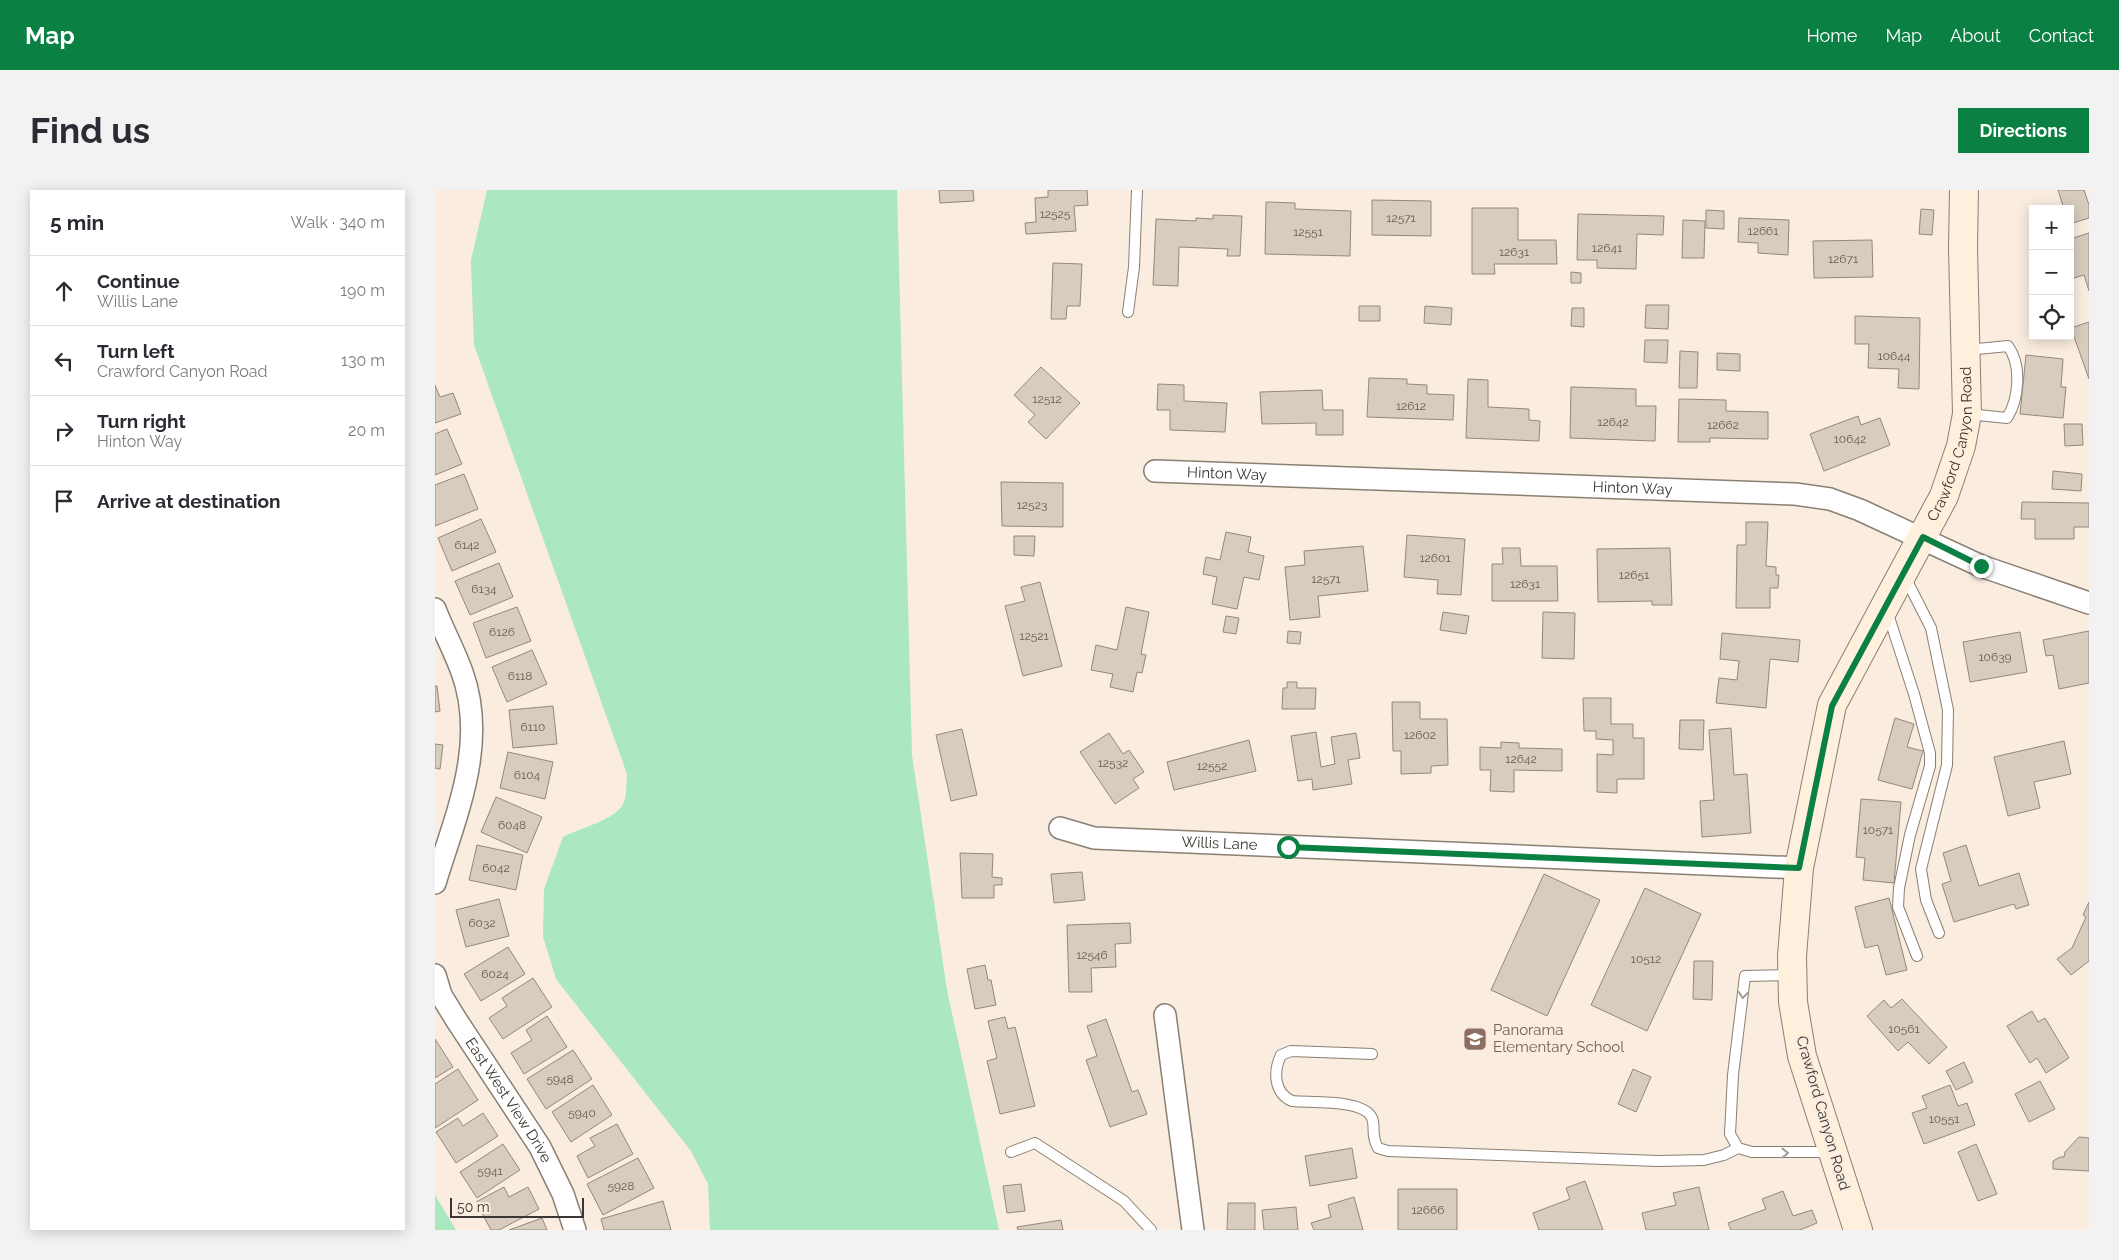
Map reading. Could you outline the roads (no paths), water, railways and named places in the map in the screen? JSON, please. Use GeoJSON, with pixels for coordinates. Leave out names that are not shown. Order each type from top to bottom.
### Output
{"type":"FeatureCollection","features":[{"type":"Feature","properties":{"kind":"main road","name":"Crawford Canyon Road"},"geometry":{"type":"LineString","coordinates":[[1858,1230],[1802,1056],[1793,1002],[1792,975],[1799,868],[1832,706],[1944,496],[1961,446],[1967,414],[1963,248],[1964,190]]}},
{"type":"Feature","properties":{"kind":"street","name":"Hinton Way"},"geometry":{"type":"LineString","coordinates":[[1155,471],[1795,494],[1830,499],[1923,537],[1981,566],[2089,603]]}},
{"type":"Feature","properties":{"kind":"street"},"geometry":{"type":"LineString","coordinates":[[435,609],[463,673],[473,729],[472,755],[466,782],[435,883]]}},
{"type":"Feature","properties":{"kind":"street","name":"Willis Lane"},"geometry":{"type":"LineString","coordinates":[[1060,828],[1094,838],[1799,868]]}},
{"type":"Feature","properties":{"kind":"street","name":"East West View Drive"},"geometry":{"type":"LineString","coordinates":[[435,975],[441,995],[540,1147],[563,1194],[575,1230]]}},
{"type":"Feature","properties":{"kind":"street"},"geometry":{"type":"LineString","coordinates":[[1165,1015],[1193,1230]]}},
{"type":"Feature","properties":{"kind":"lane"},"geometry":{"type":"LineString","coordinates":[[1128,312],[1134,267],[1137,190]]}},
{"type":"Feature","properties":{"kind":"lane"},"geometry":{"type":"LineString","coordinates":[[1966,351],[2008,346],[2015,355],[2017,382],[2013,409],[2007,418],[1967,414]]}},
{"type":"Feature","properties":{"kind":"lane"},"geometry":{"type":"LineString","coordinates":[[1903,574],[1931,628],[1948,710],[1947,765],[1921,870],[1926,900],[1939,933]]}},
{"type":"Feature","properties":{"kind":"lane"},"geometry":{"type":"LineString","coordinates":[[1885,607],[1914,694],[1930,753],[1929,766],[1910,835],[1899,888],[1898,907],[1917,956]]}},
{"type":"Feature","properties":{"kind":"lane"},"geometry":{"type":"LineString","coordinates":[[1737,1148],[1730,1134],[1732,1095],[1745,976],[1792,975]]}},
{"type":"Feature","properties":{"kind":"lane"},"geometry":{"type":"LineString","coordinates":[[1372,1054],[1291,1051],[1281,1055],[1277,1064],[1277,1087],[1283,1097],[1292,1101],[1355,1106],[1367,1110],[1373,1120],[1372,1138],[1378,1148],[1388,1151],[1658,1161],[1704,1160],[1724,1156],[1737,1148],[1752,1152],[1833,1152]]}},
{"type":"Feature","properties":{"kind":"lane"},"geometry":{"type":"LineString","coordinates":[[1011,1152],[1035,1143],[1124,1201],[1151,1230]]}},
{"type":"Feature","properties":{"kind":"place","name":"Panorama Elementary School"},"geometry":{"type":"Point","coordinates":[1475,1039]}}]}
